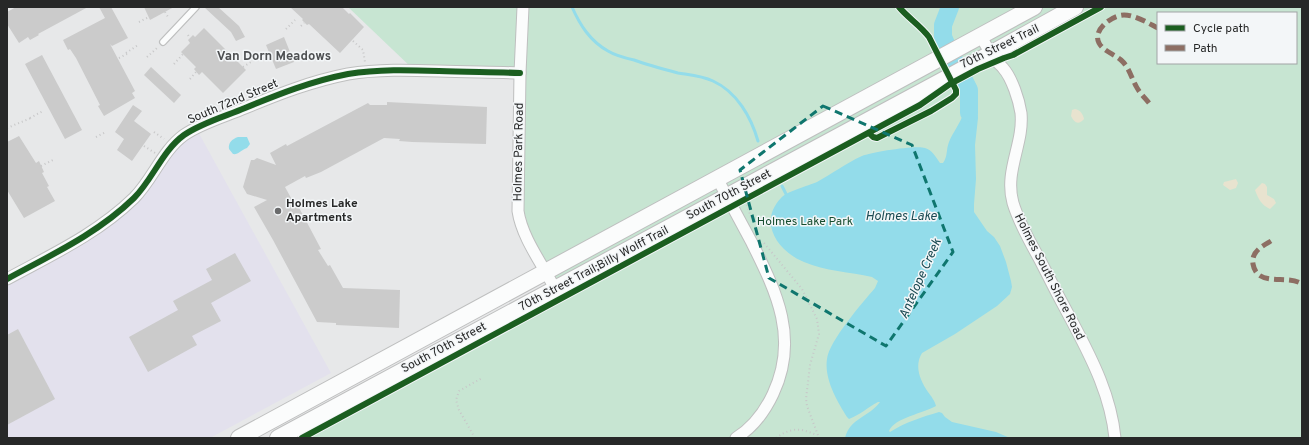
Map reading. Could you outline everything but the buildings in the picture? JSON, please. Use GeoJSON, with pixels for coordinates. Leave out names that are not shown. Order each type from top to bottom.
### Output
{"type":"FeatureCollection","features":[{"type":"Feature","properties":{"kind":"main road","name":"South 70th Street"},"geometry":{"type":"LineString","coordinates":[[239,438],[1034,7]]}},
{"type":"Feature","properties":{"kind":"main road","name":"South 70th Street"},"geometry":{"type":"LineString","coordinates":[[279,438],[556,288],[730,201],[990,53],[1075,7]]}},
{"type":"Feature","properties":{"kind":"main road"},"geometry":{"type":"LineString","coordinates":[[270,421],[279,438]]}},
{"type":"Feature","properties":{"kind":"street","name":"Holmes Park Road"},"geometry":{"type":"LineString","coordinates":[[523,7],[520,73],[518,211],[520,221],[525,232],[556,288]]}},
{"type":"Feature","properties":{"kind":"street","name":"Holmes South Shore Road"},"geometry":{"type":"LineString","coordinates":[[981,36],[996,62],[1003,67],[1016,94],[1021,114],[1020,133],[1010,179],[1010,191],[1013,203],[1027,236],[1081,339],[1103,386],[1112,413],[1116,438]]}},
{"type":"Feature","properties":{"kind":"street"},"geometry":{"type":"LineString","coordinates":[[1003,67],[1005,54],[1009,43]]}},
{"type":"Feature","properties":{"kind":"street","name":"South 72nd Street"},"geometry":{"type":"LineString","coordinates":[[7,279],[86,236],[104,224],[135,196],[151,177],[169,149],[186,134],[204,125],[292,89],[348,74],[376,70],[520,73]]}},
{"type":"Feature","properties":{"kind":"street"},"geometry":{"type":"LineString","coordinates":[[717,178],[775,291],[780,308],[784,338],[781,373],[771,397],[764,410],[752,424],[736,438]]}},
{"type":"Feature","properties":{"kind":"lane"},"geometry":{"type":"LineString","coordinates":[[163,42],[196,7]]}},
{"type":"Feature","properties":{"kind":"path"},"geometry":{"type":"LineString","coordinates":[[165,12],[168,18]]}},
{"type":"Feature","properties":{"kind":"path"},"geometry":{"type":"LineString","coordinates":[[139,22],[148,17]]}},
{"type":"Feature","properties":{"kind":"path"},"geometry":{"type":"LineString","coordinates":[[286,29],[295,20]]}},
{"type":"Feature","properties":{"kind":"path"},"geometry":{"type":"LineString","coordinates":[[301,26],[304,23]]}},
{"type":"Feature","properties":{"kind":"path"},"geometry":{"type":"LineString","coordinates":[[353,40],[363,50],[365,62]]}},
{"type":"Feature","properties":{"kind":"path"},"geometry":{"type":"LineString","coordinates":[[118,58],[138,45]]}},
{"type":"Feature","properties":{"kind":"path"},"geometry":{"type":"LineString","coordinates":[[147,57],[157,48]]}},
{"type":"Feature","properties":{"kind":"path"},"geometry":{"type":"LineString","coordinates":[[174,64],[183,54]]}},
{"type":"Feature","properties":{"kind":"path"},"geometry":{"type":"LineString","coordinates":[[244,67],[246,64],[251,62]]}},
{"type":"Feature","properties":{"kind":"path"},"geometry":{"type":"LineString","coordinates":[[190,79],[196,72]]}},
{"type":"Feature","properties":{"kind":"path"},"geometry":{"type":"LineString","coordinates":[[7,128],[43,111]]}},
{"type":"Feature","properties":{"kind":"path"},"geometry":{"type":"LineString","coordinates":[[96,137],[106,132]]}},
{"type":"Feature","properties":{"kind":"path"},"geometry":{"type":"LineString","coordinates":[[154,132],[164,139]]}},
{"type":"Feature","properties":{"kind":"path"},"geometry":{"type":"LineString","coordinates":[[144,146],[159,156]]}},
{"type":"Feature","properties":{"kind":"path"},"geometry":{"type":"LineString","coordinates":[[41,166],[53,160]]}},
{"type":"Feature","properties":{"kind":"path"},"geometry":{"type":"LineString","coordinates":[[730,201],[745,200],[752,196]]}},
{"type":"Feature","properties":{"kind":"path"},"geometry":{"type":"LineString","coordinates":[[745,200],[752,222]]}},
{"type":"Feature","properties":{"kind":"path"},"geometry":{"type":"LineString","coordinates":[[761,240],[800,285],[817,319],[819,334],[810,366],[806,399],[818,437]]}},
{"type":"Feature","properties":{"kind":"path"},"geometry":{"type":"LineString","coordinates":[[476,438],[459,410],[456,400],[459,391],[482,378]]}},
{"type":"Feature","properties":{"kind":"path"},"geometry":{"type":"LineString","coordinates":[[776,438],[787,432],[800,429],[807,430],[818,437]]}},
{"type":"Feature","properties":{"kind":"highlighted area"},"geometry":{"type":"Polygon","coordinates":[[[823,106],[912,145],[953,252],[886,346],[769,278],[740,170],[823,106]]]}},
{"type":"Feature","properties":{"kind":"shaded area"},"geometry":{"type":"Polygon","coordinates":[[[196,128],[331,373],[210,438],[7,438],[7,279],[86,236],[151,177],[196,128]]]}},
{"type":"Feature","properties":{"kind":"green space","name":"Holmes Lake Park"},"geometry":{"type":"Polygon","coordinates":[[[348,7],[1302,7],[1302,438],[309,438],[562,302],[522,227],[520,73],[414,70],[348,7]]]}},
{"type":"Feature","properties":{"kind":"sand"},"geometry":{"type":"Polygon","coordinates":[[[1075,109],[1080,111],[1084,117],[1082,121],[1078,123],[1073,120],[1071,116],[1072,110],[1075,109]]]}},
{"type":"Feature","properties":{"kind":"sand"},"geometry":{"type":"Polygon","coordinates":[[[1236,179],[1238,183],[1236,188],[1230,190],[1223,185],[1224,182],[1236,179]]]}},
{"type":"Feature","properties":{"kind":"sand"},"geometry":{"type":"Polygon","coordinates":[[[1262,183],[1267,187],[1267,195],[1274,199],[1276,203],[1270,209],[1262,203],[1255,190],[1262,183]]]}},
{"type":"Feature","properties":{"kind":"water","name":"Holmes Lake"},"geometry":{"type":"Polygon","coordinates":[[[969,90],[972,92],[977,103],[978,118],[975,145],[976,179],[974,212],[987,231],[994,237],[1000,246],[1006,262],[1012,287],[1010,294],[997,306],[955,334],[922,353],[918,363],[920,378],[934,400],[936,406],[903,419],[892,426],[889,431],[890,432],[920,418],[939,412],[952,422],[996,432],[1010,438],[845,438],[847,431],[851,426],[876,407],[880,402],[849,419],[839,404],[829,382],[827,374],[827,359],[829,351],[840,332],[875,288],[878,281],[872,277],[812,265],[794,257],[786,251],[774,235],[771,226],[771,217],[774,207],[784,195],[817,182],[850,162],[867,154],[894,149],[920,147],[930,150],[940,163],[943,163],[946,158],[949,142],[962,118],[965,98],[969,90]]]}},
{"type":"Feature","properties":{"kind":"water"},"geometry":{"type":"Polygon","coordinates":[[[238,137],[247,137],[250,144],[247,148],[233,154],[229,149],[229,145],[232,140],[238,137]]]}},
{"type":"Feature","properties":{"kind":"waterway"},"geometry":{"type":"LineString","coordinates":[[572,7],[586,32],[596,42],[611,53],[678,73],[705,78],[722,86],[736,98],[742,106],[747,114],[758,141]]}},
{"type":"Feature","properties":{"kind":"waterway","name":"Antelope Creek"},"geometry":{"type":"LineString","coordinates":[[950,7],[943,25],[943,37],[969,90],[969,113]]}},
{"type":"Feature","properties":{"kind":"waterway"},"geometry":{"type":"LineString","coordinates":[[782,186],[786,194]]}},
{"type":"Feature","properties":{"kind":"marked path"},"geometry":{"type":"LineString","coordinates":[[1149,103],[1137,88],[1124,63],[1101,46],[1099,43],[1098,33],[1104,24],[1109,20],[1124,15],[1133,16],[1157,28]]}},
{"type":"Feature","properties":{"kind":"marked path"},"geometry":{"type":"LineString","coordinates":[[1271,241],[1256,252],[1253,259],[1253,264],[1256,271],[1260,276],[1266,278],[1296,281],[1302,284]]}},
{"type":"Feature","properties":{"kind":"cycle path"},"geometry":{"type":"LineString","coordinates":[[869,133],[873,137],[877,138],[931,111],[956,94],[956,90],[929,37],[899,7]]}},
{"type":"Feature","properties":{"kind":"cycle path","name":"70th Street Trail"},"geometry":{"type":"LineString","coordinates":[[302,438],[920,105],[950,84],[978,69],[1013,55],[1101,7]]}},
{"type":"Feature","properties":{"kind":"cycle path"},"geometry":{"type":"LineString","coordinates":[[7,279],[73,243],[120,211],[141,190],[176,142],[184,135],[214,120],[296,88],[348,74],[394,70],[520,73]]}},
{"type":"Feature","properties":{"kind":"place","name":"Holmes Lake Apartments"},"geometry":{"type":"Point","coordinates":[278,211]}},
{"type":"Feature","properties":{"kind":"district","name":"Van Dorn Meadows"},"geometry":{"type":"Point","coordinates":[274,57]}}]}
